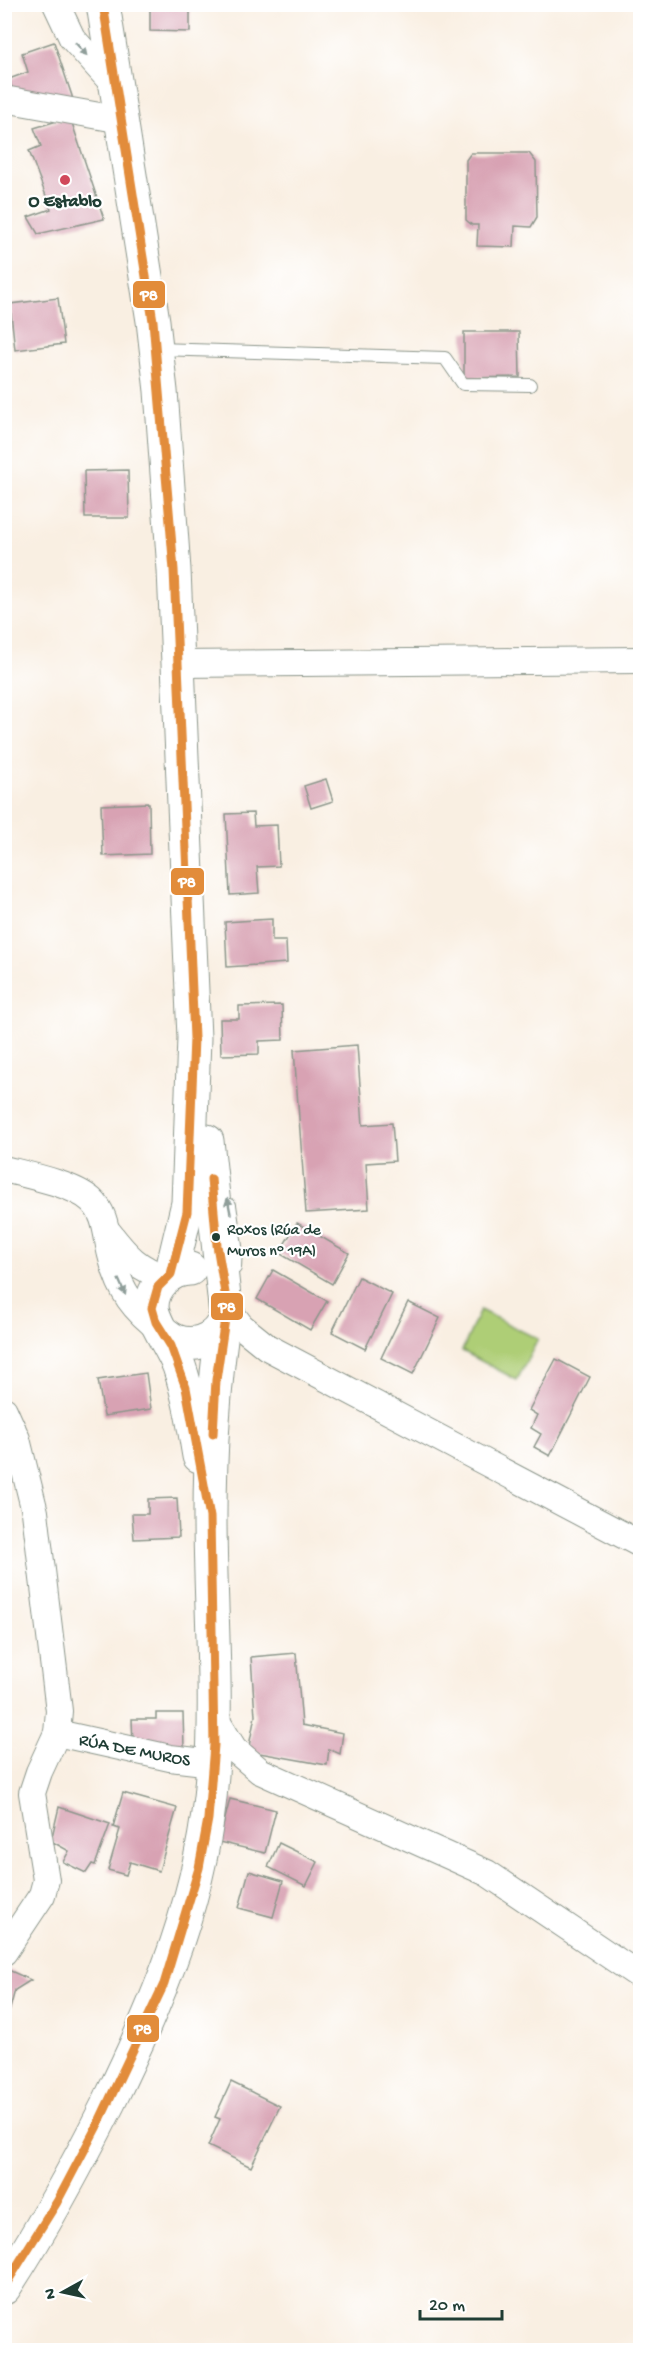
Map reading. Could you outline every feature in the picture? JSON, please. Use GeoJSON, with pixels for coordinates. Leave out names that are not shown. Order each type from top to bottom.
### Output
{"type":"FeatureCollection","features":[{"type":"Feature","properties":{"kind":"main road","name":"RÚA DE MUROS"},"geometry":{"type":"LineString","coordinates":[[103,4],[156,349],[178,664],[194,1038],[188,1203],[169,1275],[158,1287],[153,1303],[156,1322],[164,1333],[186,1388],[210,1517]]}},
{"type":"Feature","properties":{"kind":"main road","name":"RÚA DE MUROS"},"geometry":{"type":"LineString","coordinates":[[194,1038],[210,1157],[220,1320]]}},
{"type":"Feature","properties":{"kind":"main road","name":"RÚA DE MUROS"},"geometry":{"type":"LineString","coordinates":[[4,2288],[57,2202],[154,2008],[188,1909],[206,1834],[215,1718],[210,1517],[220,1320],[219,1283],[204,1271],[188,1269],[169,1275]]}},
{"type":"Feature","properties":{"kind":"main road","name":"RÚA DE MUROS"},"geometry":{"type":"LineString","coordinates":[[164,1333],[179,1342],[220,1320]]}},
{"type":"Feature","properties":{"kind":"street"},"geometry":{"type":"LineString","coordinates":[[56,4],[72,38],[116,87]]}},
{"type":"Feature","properties":{"kind":"street"},"geometry":{"type":"LineString","coordinates":[[4,99],[122,120]]}},
{"type":"Feature","properties":{"kind":"street"},"geometry":{"type":"LineString","coordinates":[[178,664],[640,660]]}},
{"type":"Feature","properties":{"kind":"street","name":"RÚA DE MUROS"},"geometry":{"type":"LineString","coordinates":[[4,1169],[87,1197],[99,1210],[107,1231],[117,1276],[130,1303],[164,1333]]}},
{"type":"Feature","properties":{"kind":"street","name":"RÚA DE MUROS"},"geometry":{"type":"LineString","coordinates":[[107,1231],[139,1267],[169,1275]]}},
{"type":"Feature","properties":{"kind":"street"},"geometry":{"type":"LineString","coordinates":[[220,1320],[640,1544]]}},
{"type":"Feature","properties":{"kind":"street"},"geometry":{"type":"LineString","coordinates":[[220,1320],[247,1332],[267,1347]]}},
{"type":"Feature","properties":{"kind":"street"},"geometry":{"type":"LineString","coordinates":[[4,1410],[17,1439],[37,1523],[57,1679],[57,1733],[32,1793],[46,1880],[38,1902],[4,1952]]}},
{"type":"Feature","properties":{"kind":"street"},"geometry":{"type":"LineString","coordinates":[[215,1718],[234,1749],[260,1771],[487,1873],[640,1976]]}},
{"type":"Feature","properties":{"kind":"street","name":"RÚA DE MUROS"},"geometry":{"type":"LineString","coordinates":[[57,1733],[170,1758],[212,1775]]}},
{"type":"Feature","properties":{"kind":"street"},"geometry":{"type":"LineString","coordinates":[[212,1775],[220,1777],[230,1772],[260,1771]]}},
{"type":"Feature","properties":{"kind":"lane"},"geometry":{"type":"LineString","coordinates":[[156,349],[445,358],[463,384],[530,385]]}},
{"type":"Feature","properties":{"kind":"lane"},"geometry":{"type":"LineString","coordinates":[[207,1125],[226,1192],[236,1246],[234,1274],[220,1320]]}},
{"type":"Feature","properties":{"kind":"green space"},"geometry":{"type":"Polygon","coordinates":[[[480,1310],[538,1339],[517,1380],[462,1351],[480,1310]]]}},
{"type":"Feature","properties":{"kind":"building"},"geometry":{"type":"Polygon","coordinates":[[[150,5],[190,5],[190,32],[150,31],[150,5]]]}},
{"type":"Feature","properties":{"kind":"building"},"geometry":{"type":"Polygon","coordinates":[[[54,42],[72,96],[73,106],[15,97],[9,79],[28,72],[22,53],[54,42]]]}},
{"type":"Feature","properties":{"kind":"building","name":"O Establo"},"geometry":{"type":"Polygon","coordinates":[[[70,117],[104,219],[38,234],[28,217],[51,209],[29,151],[41,146],[34,128],[70,117]]]}},
{"type":"Feature","properties":{"kind":"building"},"geometry":{"type":"Polygon","coordinates":[[[471,153],[529,153],[536,162],[537,217],[531,227],[515,226],[514,247],[477,246],[478,225],[472,225],[466,220],[466,160],[471,153]]]}},
{"type":"Feature","properties":{"kind":"building"},"geometry":{"type":"Polygon","coordinates":[[[58,298],[64,344],[15,350],[10,304],[58,298]]]}},
{"type":"Feature","properties":{"kind":"building"},"geometry":{"type":"Polygon","coordinates":[[[464,332],[519,332],[520,377],[464,378],[464,332]]]}},
{"type":"Feature","properties":{"kind":"building"},"geometry":{"type":"Polygon","coordinates":[[[128,470],[129,518],[85,518],[84,471],[128,470]]]}},
{"type":"Feature","properties":{"kind":"building"},"geometry":{"type":"Polygon","coordinates":[[[326,779],[333,801],[311,808],[304,786],[326,779]]]}},
{"type":"Feature","properties":{"kind":"building"},"geometry":{"type":"Polygon","coordinates":[[[149,803],[150,854],[103,856],[101,805],[149,803]]]}},
{"type":"Feature","properties":{"kind":"building"},"geometry":{"type":"Polygon","coordinates":[[[253,813],[254,826],[277,825],[279,866],[257,867],[259,893],[230,895],[226,814],[253,813]]]}},
{"type":"Feature","properties":{"kind":"building"},"geometry":{"type":"Polygon","coordinates":[[[272,919],[272,941],[286,941],[287,963],[227,967],[225,922],[272,919]]]}},
{"type":"Feature","properties":{"kind":"building"},"geometry":{"type":"Polygon","coordinates":[[[282,1005],[283,1040],[259,1041],[259,1054],[221,1055],[220,1019],[239,1019],[239,1006],[282,1005]]]}},
{"type":"Feature","properties":{"kind":"building"},"geometry":{"type":"Polygon","coordinates":[[[357,1045],[363,1125],[392,1123],[395,1161],[366,1163],[369,1209],[306,1213],[294,1050],[357,1045]]]}},
{"type":"Feature","properties":{"kind":"building"},"geometry":{"type":"Polygon","coordinates":[[[297,1223],[349,1253],[332,1284],[279,1253],[297,1223]]]}},
{"type":"Feature","properties":{"kind":"building"},"geometry":{"type":"Polygon","coordinates":[[[273,1270],[327,1301],[310,1330],[257,1299],[273,1270]]]}},
{"type":"Feature","properties":{"kind":"building"},"geometry":{"type":"Polygon","coordinates":[[[359,1277],[392,1294],[365,1349],[332,1332],[359,1277]]]}},
{"type":"Feature","properties":{"kind":"building"},"geometry":{"type":"Polygon","coordinates":[[[408,1302],[440,1318],[413,1374],[381,1358],[408,1302]]]}},
{"type":"Feature","properties":{"kind":"building"},"geometry":{"type":"Polygon","coordinates":[[[556,1359],[590,1377],[550,1456],[534,1447],[541,1434],[531,1428],[537,1415],[529,1410],[556,1359]]]}},
{"type":"Feature","properties":{"kind":"building"},"geometry":{"type":"Polygon","coordinates":[[[146,1373],[151,1409],[104,1416],[98,1380],[146,1373]]]}},
{"type":"Feature","properties":{"kind":"building"},"geometry":{"type":"Polygon","coordinates":[[[177,1498],[179,1537],[134,1539],[132,1514],[148,1514],[148,1499],[177,1498]]]}},
{"type":"Feature","properties":{"kind":"building"},"geometry":{"type":"Polygon","coordinates":[[[296,1653],[302,1725],[343,1733],[340,1754],[329,1749],[327,1765],[248,1751],[255,1716],[251,1657],[296,1653]]]}},
{"type":"Feature","properties":{"kind":"building"},"geometry":{"type":"Polygon","coordinates":[[[156,1713],[183,1713],[184,1749],[133,1744],[132,1719],[156,1719],[156,1713]]]}},
{"type":"Feature","properties":{"kind":"building"},"geometry":{"type":"Polygon","coordinates":[[[123,1793],[177,1808],[159,1871],[130,1862],[126,1875],[108,1870],[120,1829],[113,1827],[123,1793]]]}},
{"type":"Feature","properties":{"kind":"building"},"geometry":{"type":"Polygon","coordinates":[[[230,1799],[276,1810],[265,1853],[219,1842],[230,1799]]]}},
{"type":"Feature","properties":{"kind":"building"},"geometry":{"type":"Polygon","coordinates":[[[59,1807],[110,1824],[95,1865],[92,1864],[86,1873],[63,1862],[69,1851],[51,1841],[59,1807]]]}},
{"type":"Feature","properties":{"kind":"building"},"geometry":{"type":"Polygon","coordinates":[[[279,1843],[318,1862],[306,1886],[268,1867],[279,1843]]]}},
{"type":"Feature","properties":{"kind":"building"},"geometry":{"type":"Polygon","coordinates":[[[249,1871],[283,1881],[273,1917],[239,1908],[249,1871]]]}},
{"type":"Feature","properties":{"kind":"building"},"geometry":{"type":"Polygon","coordinates":[[[4,1968],[31,1980],[15,1990],[5,2027],[4,1968]]]}},
{"type":"Feature","properties":{"kind":"building"},"geometry":{"type":"Polygon","coordinates":[[[231,2082],[280,2106],[251,2167],[208,2146],[220,2119],[215,2117],[231,2082]]]}},
{"type":"Feature","properties":{"kind":"transit line","name":"P8"},"geometry":{"type":"LineString","coordinates":[[4,2287],[57,2202],[97,2126],[164,1984],[199,1868],[208,1819],[214,1745],[210,1517],[186,1388],[171,1346],[156,1322],[152,1308],[158,1287],[171,1274],[187,1212],[194,1038],[174,570],[153,321],[103,4]]}},
{"type":"Feature","properties":{"kind":"transit line","name":"P8"},"geometry":{"type":"LineString","coordinates":[[211,1179],[217,1245],[227,1305],[216,1380],[213,1434]]}},
{"type":"Feature","properties":{"kind":"place","name":"O Establo"},"geometry":{"type":"Point","coordinates":[65,180]}},
{"type":"Feature","properties":{"kind":"place","name":"Roxos (Rúa de Muros n° 19A)"},"geometry":{"type":"Point","coordinates":[216,1237]}}]}
